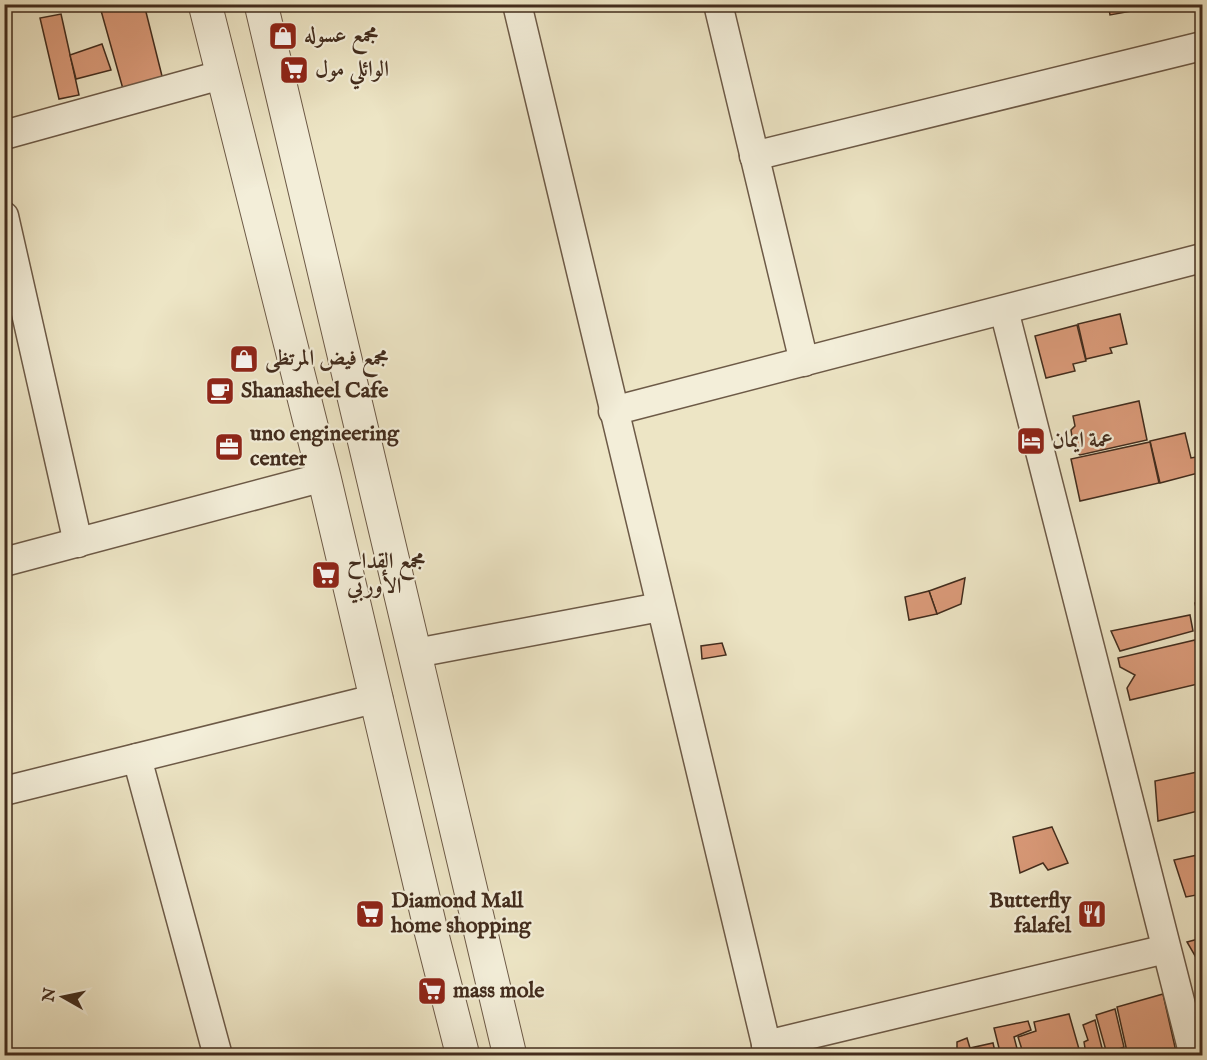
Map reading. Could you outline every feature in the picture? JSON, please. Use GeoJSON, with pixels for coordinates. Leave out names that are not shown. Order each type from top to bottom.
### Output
{"type":"FeatureCollection","features":[{"type":"Feature","properties":{"kind":"street"},"geometry":{"type":"LineString","coordinates":[[205,4],[221,75],[324,477],[378,698],[431,931],[463,1056]]}},
{"type":"Feature","properties":{"kind":"street"},"geometry":{"type":"LineString","coordinates":[[261,4],[510,1056]]}},
{"type":"Feature","properties":{"kind":"street"},"geometry":{"type":"LineString","coordinates":[[517,4],[768,1050],[1166,949]]}},
{"type":"Feature","properties":{"kind":"street"},"geometry":{"type":"LineString","coordinates":[[718,4],[804,362]]}},
{"type":"Feature","properties":{"kind":"street"},"geometry":{"type":"LineString","coordinates":[[754,156],[1203,46]]}},
{"type":"Feature","properties":{"kind":"street"},"geometry":{"type":"LineString","coordinates":[[4,135],[221,75]]}},
{"type":"Feature","properties":{"kind":"street"},"geometry":{"type":"LineString","coordinates":[[4,216],[78,543]]}},
{"type":"Feature","properties":{"kind":"street"},"geometry":{"type":"LineString","coordinates":[[613,411],[1203,258]]}},
{"type":"Feature","properties":{"kind":"street"},"geometry":{"type":"LineString","coordinates":[[1004,310],[1194,1056]]}},
{"type":"Feature","properties":{"kind":"street"},"geometry":{"type":"LineString","coordinates":[[4,562],[324,477]]}},
{"type":"Feature","properties":{"kind":"street"},"geometry":{"type":"LineString","coordinates":[[416,653],[660,607]]}},
{"type":"Feature","properties":{"kind":"street"},"geometry":{"type":"LineString","coordinates":[[4,791],[378,698]]}},
{"type":"Feature","properties":{"kind":"street"},"geometry":{"type":"LineString","coordinates":[[137,758],[218,1056]]}},
{"type":"Feature","properties":{"kind":"street"},"geometry":{"type":"LineString","coordinates":[[431,931],[477,921]]}},
{"type":"Feature","properties":{"kind":"building"},"geometry":{"type":"Polygon","coordinates":[[[110,4],[144,4],[163,80],[123,89],[100,7],[110,4]]]}},
{"type":"Feature","properties":{"kind":"building"},"geometry":{"type":"Polygon","coordinates":[[[1108,4],[1142,4],[1143,9],[1110,15],[1108,4]]]}},
{"type":"Feature","properties":{"kind":"building"},"geometry":{"type":"Polygon","coordinates":[[[61,14],[79,95],[59,99],[40,18],[61,14]]]}},
{"type":"Feature","properties":{"kind":"building"},"geometry":{"type":"Polygon","coordinates":[[[102,44],[111,70],[76,79],[70,55],[102,44]]]}},
{"type":"Feature","properties":{"kind":"building"},"geometry":{"type":"Polygon","coordinates":[[[1120,314],[1127,344],[1110,348],[1112,353],[1086,359],[1078,324],[1120,314]]]}},
{"type":"Feature","properties":{"kind":"building"},"geometry":{"type":"Polygon","coordinates":[[[1077,325],[1086,361],[1073,364],[1075,371],[1046,378],[1035,336],[1077,325]]]}},
{"type":"Feature","properties":{"kind":"building"},"geometry":{"type":"Polygon","coordinates":[[[1139,401],[1147,440],[1080,455],[1074,450],[1071,430],[1075,426],[1073,416],[1139,401]]]}},
{"type":"Feature","properties":{"kind":"building"},"geometry":{"type":"Polygon","coordinates":[[[1185,433],[1191,458],[1202,456],[1202,472],[1160,483],[1150,441],[1185,433]]]}},
{"type":"Feature","properties":{"kind":"building"},"geometry":{"type":"Polygon","coordinates":[[[1150,442],[1159,483],[1080,501],[1071,459],[1150,442]]]}},
{"type":"Feature","properties":{"kind":"building"},"geometry":{"type":"Polygon","coordinates":[[[965,578],[961,604],[937,614],[929,591],[965,578]]]}},
{"type":"Feature","properties":{"kind":"building"},"geometry":{"type":"Polygon","coordinates":[[[929,591],[937,614],[909,620],[905,597],[929,591]]]}},
{"type":"Feature","properties":{"kind":"building"},"geometry":{"type":"Polygon","coordinates":[[[1202,601],[1202,635],[1195,603],[1202,601]]]}},
{"type":"Feature","properties":{"kind":"building"},"geometry":{"type":"Polygon","coordinates":[[[1190,615],[1193,631],[1120,651],[1111,631],[1190,615]]]}},
{"type":"Feature","properties":{"kind":"building"},"geometry":{"type":"Polygon","coordinates":[[[1195,640],[1202,683],[1130,700],[1127,688],[1135,675],[1120,667],[1118,658],[1195,640]]]}},
{"type":"Feature","properties":{"kind":"building"},"geometry":{"type":"Polygon","coordinates":[[[722,643],[726,655],[702,659],[701,646],[722,643]]]}},
{"type":"Feature","properties":{"kind":"building"},"geometry":{"type":"Polygon","coordinates":[[[1202,771],[1202,810],[1158,821],[1155,781],[1202,771]]]}},
{"type":"Feature","properties":{"kind":"building"},"geometry":{"type":"Polygon","coordinates":[[[1052,827],[1068,863],[1048,870],[1043,863],[1020,873],[1013,837],[1052,827]]]}},
{"type":"Feature","properties":{"kind":"building"},"geometry":{"type":"Polygon","coordinates":[[[1202,854],[1202,894],[1186,897],[1174,860],[1202,854]]]}},
{"type":"Feature","properties":{"kind":"building"},"geometry":{"type":"Polygon","coordinates":[[[1202,938],[1202,960],[1198,961],[1187,942],[1202,938]]]}},
{"type":"Feature","properties":{"kind":"building"},"geometry":{"type":"Polygon","coordinates":[[[1163,994],[1177,1056],[1128,1056],[1117,1007],[1163,994]]]}},
{"type":"Feature","properties":{"kind":"building"},"geometry":{"type":"Polygon","coordinates":[[[1115,1009],[1124,1047],[1107,1054],[1096,1015],[1115,1009]]]}},
{"type":"Feature","properties":{"kind":"building"},"geometry":{"type":"Polygon","coordinates":[[[1069,1014],[1081,1056],[1024,1056],[1018,1037],[1036,1031],[1034,1022],[1069,1014]]]}},
{"type":"Feature","properties":{"kind":"building"},"geometry":{"type":"Polygon","coordinates":[[[1095,1020],[1104,1056],[1093,1056],[1096,1050],[1086,1054],[1084,1042],[1088,1040],[1083,1025],[1095,1020]]]}},
{"type":"Feature","properties":{"kind":"building"},"geometry":{"type":"Polygon","coordinates":[[[1028,1021],[1031,1030],[1014,1037],[1019,1056],[1001,1056],[994,1028],[1028,1021]]]}},
{"type":"Feature","properties":{"kind":"building"},"geometry":{"type":"Polygon","coordinates":[[[967,1038],[970,1048],[993,1043],[996,1056],[937,1056],[957,1049],[957,1042],[967,1038]]]}},
{"type":"Feature","properties":{"kind":"place","name":"مجمع عسوله"},"geometry":{"type":"Point","coordinates":[283,36]}},
{"type":"Feature","properties":{"kind":"place","name":"الوائلي مول"},"geometry":{"type":"Point","coordinates":[294,70]}},
{"type":"Feature","properties":{"kind":"place","name":"مجمع فيض المرتظى"},"geometry":{"type":"Point","coordinates":[244,359]}},
{"type":"Feature","properties":{"kind":"place","name":"Shanasheel Cafe"},"geometry":{"type":"Point","coordinates":[220,391]}},
{"type":"Feature","properties":{"kind":"place","name":"عمة ايمان"},"geometry":{"type":"Point","coordinates":[1031,441]}},
{"type":"Feature","properties":{"kind":"place","name":"uno engineering center"},"geometry":{"type":"Point","coordinates":[229,447]}},
{"type":"Feature","properties":{"kind":"place","name":"مجمع القداح الأوربي"},"geometry":{"type":"Point","coordinates":[326,575]}},
{"type":"Feature","properties":{"kind":"place","name":"Diamond Mall home shopping"},"geometry":{"type":"Point","coordinates":[370,914]}},
{"type":"Feature","properties":{"kind":"place","name":"Butterfly falafel"},"geometry":{"type":"Point","coordinates":[1092,914]}},
{"type":"Feature","properties":{"kind":"place","name":"mass mole"},"geometry":{"type":"Point","coordinates":[432,991]}}]}
